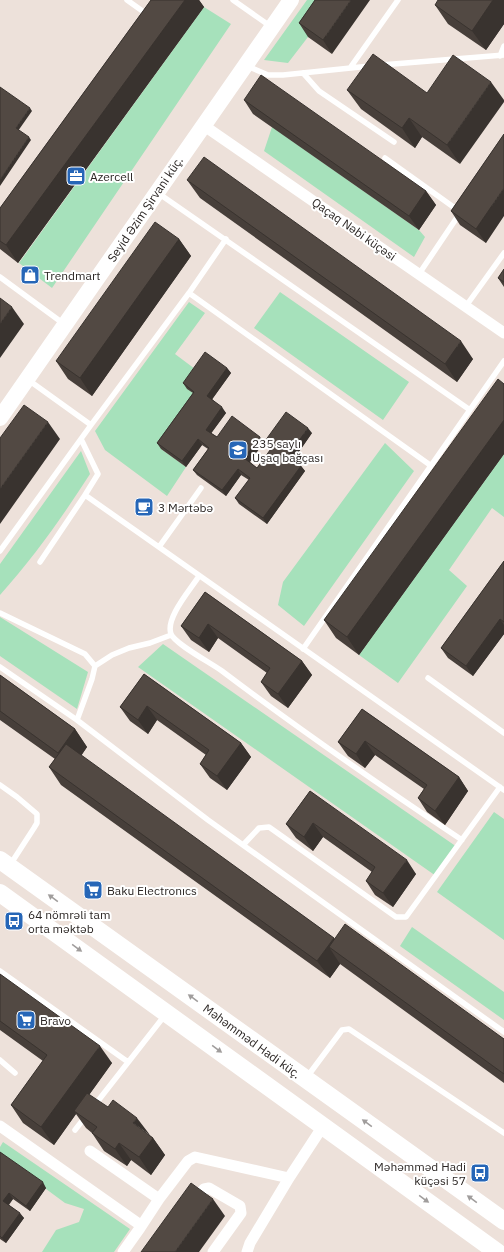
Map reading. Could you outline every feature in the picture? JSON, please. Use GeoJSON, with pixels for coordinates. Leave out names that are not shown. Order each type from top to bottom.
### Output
{"type":"FeatureCollection","features":[{"type":"Feature","properties":{"kind":"main road","name":"Seyid Əzim Şirvani küç."},"geometry":{"type":"LineString","coordinates":[[0,418],[291,0]]}},
{"type":"Feature","properties":{"kind":"main road","name":"Məhəmməd Hadi küç."},"geometry":{"type":"LineString","coordinates":[[4,864],[504,1221]]}},
{"type":"Feature","properties":{"kind":"main road"},"geometry":{"type":"LineString","coordinates":[[0,893],[497,1252]]}},
{"type":"Feature","properties":{"kind":"street","name":"Qaçaq Nəbi küçəsi"},"geometry":{"type":"LineString","coordinates":[[203,125],[504,333]]}},
{"type":"Feature","properties":{"kind":"street"},"geometry":{"type":"LineString","coordinates":[[0,1126],[139,1224],[140,1228]]}},
{"type":"Feature","properties":{"kind":"street"},"geometry":{"type":"LineString","coordinates":[[247,1252],[250,1243],[289,1178],[323,1126]]}},
{"type":"Feature","properties":{"kind":"street"},"geometry":{"type":"LineString","coordinates":[[90,1151],[159,1200]]}},
{"type":"Feature","properties":{"kind":"street"},"geometry":{"type":"LineString","coordinates":[[123,1252],[188,1161],[195,1157],[289,1178]]}},
{"type":"Feature","properties":{"kind":"street"},"geometry":{"type":"LineString","coordinates":[[188,1210],[204,1189],[209,1188],[240,1206],[241,1213],[213,1252]]}},
{"type":"Feature","properties":{"kind":"lane"},"geometry":{"type":"LineString","coordinates":[[128,0],[149,12],[143,21]]}},
{"type":"Feature","properties":{"kind":"lane"},"geometry":{"type":"LineString","coordinates":[[350,68],[398,0]]}},
{"type":"Feature","properties":{"kind":"lane"},"geometry":{"type":"LineString","coordinates":[[235,1],[272,27]]}},
{"type":"Feature","properties":{"kind":"lane"},"geometry":{"type":"LineString","coordinates":[[246,65],[268,75],[303,73],[502,56],[504,46]]}},
{"type":"Feature","properties":{"kind":"lane"},"geometry":{"type":"LineString","coordinates":[[303,73],[319,90],[394,142]]}},
{"type":"Feature","properties":{"kind":"lane"},"geometry":{"type":"LineString","coordinates":[[385,158],[461,212]]}},
{"type":"Feature","properties":{"kind":"lane"},"geometry":{"type":"LineString","coordinates":[[157,192],[470,410]]}},
{"type":"Feature","properties":{"kind":"lane"},"geometry":{"type":"LineString","coordinates":[[419,274],[465,206]]}},
{"type":"Feature","properties":{"kind":"lane"},"geometry":{"type":"LineString","coordinates":[[0,551],[189,293],[226,239]]}},
{"type":"Feature","properties":{"kind":"lane"},"geometry":{"type":"LineString","coordinates":[[466,306],[504,253]]}},
{"type":"Feature","properties":{"kind":"lane"},"geometry":{"type":"LineString","coordinates":[[0,277],[66,325]]}},
{"type":"Feature","properties":{"kind":"lane"},"geometry":{"type":"LineString","coordinates":[[189,293],[430,465]]}},
{"type":"Feature","properties":{"kind":"lane"},"geometry":{"type":"LineString","coordinates":[[303,649],[504,361]]}},
{"type":"Feature","properties":{"kind":"lane"},"geometry":{"type":"LineString","coordinates":[[27,379],[91,425]]}},
{"type":"Feature","properties":{"kind":"lane"},"geometry":{"type":"LineString","coordinates":[[40,562],[98,474],[81,439]]}},
{"type":"Feature","properties":{"kind":"lane"},"geometry":{"type":"LineString","coordinates":[[159,547],[201,488]]}},
{"type":"Feature","properties":{"kind":"lane"},"geometry":{"type":"LineString","coordinates":[[84,495],[502,788],[406,917],[396,917],[269,827],[259,828],[243,845]]}},
{"type":"Feature","properties":{"kind":"lane"},"geometry":{"type":"LineString","coordinates":[[199,576],[175,612],[170,626],[171,635],[284,718],[462,840]]}},
{"type":"Feature","properties":{"kind":"lane"},"geometry":{"type":"LineString","coordinates":[[0,613],[85,654],[95,666]]}},
{"type":"Feature","properties":{"kind":"lane"},"geometry":{"type":"LineString","coordinates":[[77,720],[92,679],[95,666],[112,655],[129,648],[150,643],[171,635]]}},
{"type":"Feature","properties":{"kind":"lane"},"geometry":{"type":"LineString","coordinates":[[0,667],[77,720],[208,820],[504,1032]]}},
{"type":"Feature","properties":{"kind":"lane"},"geometry":{"type":"LineString","coordinates":[[428,678],[504,732]]}},
{"type":"Feature","properties":{"kind":"lane"},"geometry":{"type":"LineString","coordinates":[[0,786],[34,810],[38,818],[34,828],[4,864]]}},
{"type":"Feature","properties":{"kind":"lane"},"geometry":{"type":"LineString","coordinates":[[0,971],[128,1062]]}},
{"type":"Feature","properties":{"kind":"lane"},"geometry":{"type":"LineString","coordinates":[[75,1130],[167,1013]]}},
{"type":"Feature","properties":{"kind":"lane"},"geometry":{"type":"LineString","coordinates":[[306,1079],[342,1030],[349,1029],[504,1133]]}},
{"type":"Feature","properties":{"kind":"lane"},"geometry":{"type":"LineString","coordinates":[[0,1060],[16,1073]]}},
{"type":"Feature","properties":{"kind":"green space"},"geometry":{"type":"Polygon","coordinates":[[[307,0],[335,0],[288,63],[264,60],[307,0]]]}},
{"type":"Feature","properties":{"kind":"green space"},"geometry":{"type":"Polygon","coordinates":[[[204,7],[231,24],[52,288],[19,263],[204,7]]]}},
{"type":"Feature","properties":{"kind":"green space"},"geometry":{"type":"Polygon","coordinates":[[[272,127],[419,230],[425,237],[414,257],[264,151],[272,127]]]}},
{"type":"Feature","properties":{"kind":"green space"},"geometry":{"type":"Polygon","coordinates":[[[280,292],[409,382],[383,420],[254,328],[280,292]]]}},
{"type":"Feature","properties":{"kind":"green space"},"geometry":{"type":"Polygon","coordinates":[[[189,302],[205,313],[175,354],[199,372],[198,397],[161,449],[186,467],[167,496],[105,450],[95,431],[189,302]]]}},
{"type":"Feature","properties":{"kind":"green space"},"geometry":{"type":"Polygon","coordinates":[[[385,443],[414,471],[304,626],[278,605],[283,582],[385,443]]]}},
{"type":"Feature","properties":{"kind":"green space"},"geometry":{"type":"Polygon","coordinates":[[[81,451],[90,474],[48,536],[0,595],[0,564],[81,451]]]}},
{"type":"Feature","properties":{"kind":"green space"},"geometry":{"type":"Polygon","coordinates":[[[504,454],[504,517],[492,508],[449,570],[467,586],[398,683],[359,655],[504,454]]]}},
{"type":"Feature","properties":{"kind":"green space"},"geometry":{"type":"Polygon","coordinates":[[[0,617],[88,672],[77,709],[0,656],[0,617]]]}},
{"type":"Feature","properties":{"kind":"green space"},"geometry":{"type":"Polygon","coordinates":[[[163,644],[457,847],[436,876],[138,667],[163,644]]]}},
{"type":"Feature","properties":{"kind":"green space"},"geometry":{"type":"Polygon","coordinates":[[[494,812],[504,819],[504,940],[437,892],[494,812]]]}},
{"type":"Feature","properties":{"kind":"green space"},"geometry":{"type":"Polygon","coordinates":[[[412,927],[504,992],[504,1020],[400,946],[412,927]]]}},
{"type":"Feature","properties":{"kind":"green space"},"geometry":{"type":"Polygon","coordinates":[[[3,1142],[130,1229],[114,1252],[42,1252],[56,1230],[79,1222],[84,1209],[65,1203],[0,1155],[0,1147],[3,1142]]]}},
{"type":"Feature","properties":{"kind":"building"},"geometry":{"type":"Polygon","coordinates":[[[151,0],[185,0],[6,245],[0,241],[0,208],[151,0]]]}},
{"type":"Feature","properties":{"kind":"building"},"geometry":{"type":"Polygon","coordinates":[[[315,0],[351,0],[323,40],[299,23],[315,0]]]}},
{"type":"Feature","properties":{"kind":"building"},"geometry":{"type":"Polygon","coordinates":[[[438,0],[493,0],[472,31],[435,5],[438,0]]]}},
{"type":"Feature","properties":{"kind":"building"},"geometry":{"type":"Polygon","coordinates":[[[373,54],[427,93],[453,55],[491,82],[447,145],[409,118],[402,128],[347,90],[373,54]]]}},
{"type":"Feature","properties":{"kind":"building"},"geometry":{"type":"Polygon","coordinates":[[[261,75],[426,191],[409,216],[244,100],[261,75]]]}},
{"type":"Feature","properties":{"kind":"building"},"geometry":{"type":"Polygon","coordinates":[[[0,87],[30,108],[16,128],[29,137],[0,180],[0,87]]]}},
{"type":"Feature","properties":{"kind":"building"},"geometry":{"type":"Polygon","coordinates":[[[504,134],[504,188],[476,229],[451,211],[504,134]]]}},
{"type":"Feature","properties":{"kind":"building"},"geometry":{"type":"Polygon","coordinates":[[[204,157],[461,341],[445,364],[187,180],[204,157]]]}},
{"type":"Feature","properties":{"kind":"building"},"geometry":{"type":"Polygon","coordinates":[[[155,222],[179,239],[80,378],[56,361],[155,222]]]}},
{"type":"Feature","properties":{"kind":"building"},"geometry":{"type":"Polygon","coordinates":[[[504,269],[504,282],[498,278],[504,269]]]}},
{"type":"Feature","properties":{"kind":"building"},"geometry":{"type":"Polygon","coordinates":[[[0,298],[12,307],[0,324],[0,298]]]}},
{"type":"Feature","properties":{"kind":"building"},"geometry":{"type":"Polygon","coordinates":[[[205,352],[227,368],[207,396],[222,407],[206,430],[217,437],[232,416],[260,437],[244,458],[257,468],[273,446],[265,441],[286,412],[308,428],[288,456],[301,466],[263,518],[235,498],[250,478],[238,469],[222,490],[193,470],[209,448],[198,439],[182,461],[157,443],[194,392],[183,383],[205,352]]]}},
{"type":"Feature","properties":{"kind":"building"},"geometry":{"type":"Polygon","coordinates":[[[498,379],[504,384],[504,420],[347,637],[324,620],[498,379]]]}},
{"type":"Feature","properties":{"kind":"building"},"geometry":{"type":"Polygon","coordinates":[[[24,405],[48,422],[0,489],[0,438],[24,405]]]}},
{"type":"Feature","properties":{"kind":"building"},"geometry":{"type":"Polygon","coordinates":[[[504,561],[504,622],[500,619],[466,666],[441,648],[504,561]]]}},
{"type":"Feature","properties":{"kind":"building"},"geometry":{"type":"Polygon","coordinates":[[[205,592],[302,661],[278,694],[261,682],[270,668],[208,624],[199,638],[181,626],[205,592]]]}},
{"type":"Feature","properties":{"kind":"building"},"geometry":{"type":"Polygon","coordinates":[[[144,674],[241,743],[217,776],[200,764],[209,750],[147,706],[138,720],[120,707],[144,674]]]}},
{"type":"Feature","properties":{"kind":"building"},"geometry":{"type":"Polygon","coordinates":[[[0,675],[75,729],[58,753],[0,711],[0,675]]]}},
{"type":"Feature","properties":{"kind":"building"},"geometry":{"type":"Polygon","coordinates":[[[362,709],[459,777],[435,811],[418,798],[427,785],[365,741],[356,754],[338,742],[362,709]]]}},
{"type":"Feature","properties":{"kind":"building"},"geometry":{"type":"Polygon","coordinates":[[[66,744],[334,938],[317,961],[49,767],[66,744]]]}},
{"type":"Feature","properties":{"kind":"building"},"geometry":{"type":"Polygon","coordinates":[[[310,791],[407,860],[383,893],[366,881],[375,867],[313,823],[304,837],[286,824],[310,791]]]}},
{"type":"Feature","properties":{"kind":"building"},"geometry":{"type":"Polygon","coordinates":[[[345,924],[504,1039],[504,1074],[329,947],[345,924]]]}},
{"type":"Feature","properties":{"kind":"building"},"geometry":{"type":"Polygon","coordinates":[[[0,974],[100,1046],[41,1127],[11,1105],[47,1055],[0,1021],[0,974]]]}},
{"type":"Feature","properties":{"kind":"building"},"geometry":{"type":"Polygon","coordinates":[[[87,1093],[108,1107],[113,1100],[137,1118],[133,1123],[153,1138],[139,1157],[119,1143],[115,1149],[92,1133],[97,1127],[74,1111],[87,1093]]]}},
{"type":"Feature","properties":{"kind":"building"},"geometry":{"type":"Polygon","coordinates":[[[0,1152],[43,1182],[26,1206],[9,1193],[3,1201],[20,1213],[2,1238],[0,1236],[0,1152]]]}},
{"type":"Feature","properties":{"kind":"building"},"geometry":{"type":"Polygon","coordinates":[[[191,1183],[213,1199],[175,1252],[141,1252],[191,1183]]]}},
{"type":"Feature","properties":{"kind":"place","name":"Azercell"},"geometry":{"type":"Point","coordinates":[76,176]}},
{"type":"Feature","properties":{"kind":"place","name":"Trendmart"},"geometry":{"type":"Point","coordinates":[30,275]}},
{"type":"Feature","properties":{"kind":"place","name":"235 saylı Uşaq bağçası"},"geometry":{"type":"Point","coordinates":[238,450]}},
{"type":"Feature","properties":{"kind":"place","name":"3 Mərtəbə"},"geometry":{"type":"Point","coordinates":[144,507]}},
{"type":"Feature","properties":{"kind":"place","name":"Baku Electronıcs"},"geometry":{"type":"Point","coordinates":[93,890]}},
{"type":"Feature","properties":{"kind":"place","name":"64 nömrəli tam orta məktəb"},"geometry":{"type":"Point","coordinates":[14,921]}},
{"type":"Feature","properties":{"kind":"place","name":"Bravo"},"geometry":{"type":"Point","coordinates":[26,1020]}},
{"type":"Feature","properties":{"kind":"place","name":"Məhəmməd Hadi küçəsi 57"},"geometry":{"type":"Point","coordinates":[480,1173]}}]}
